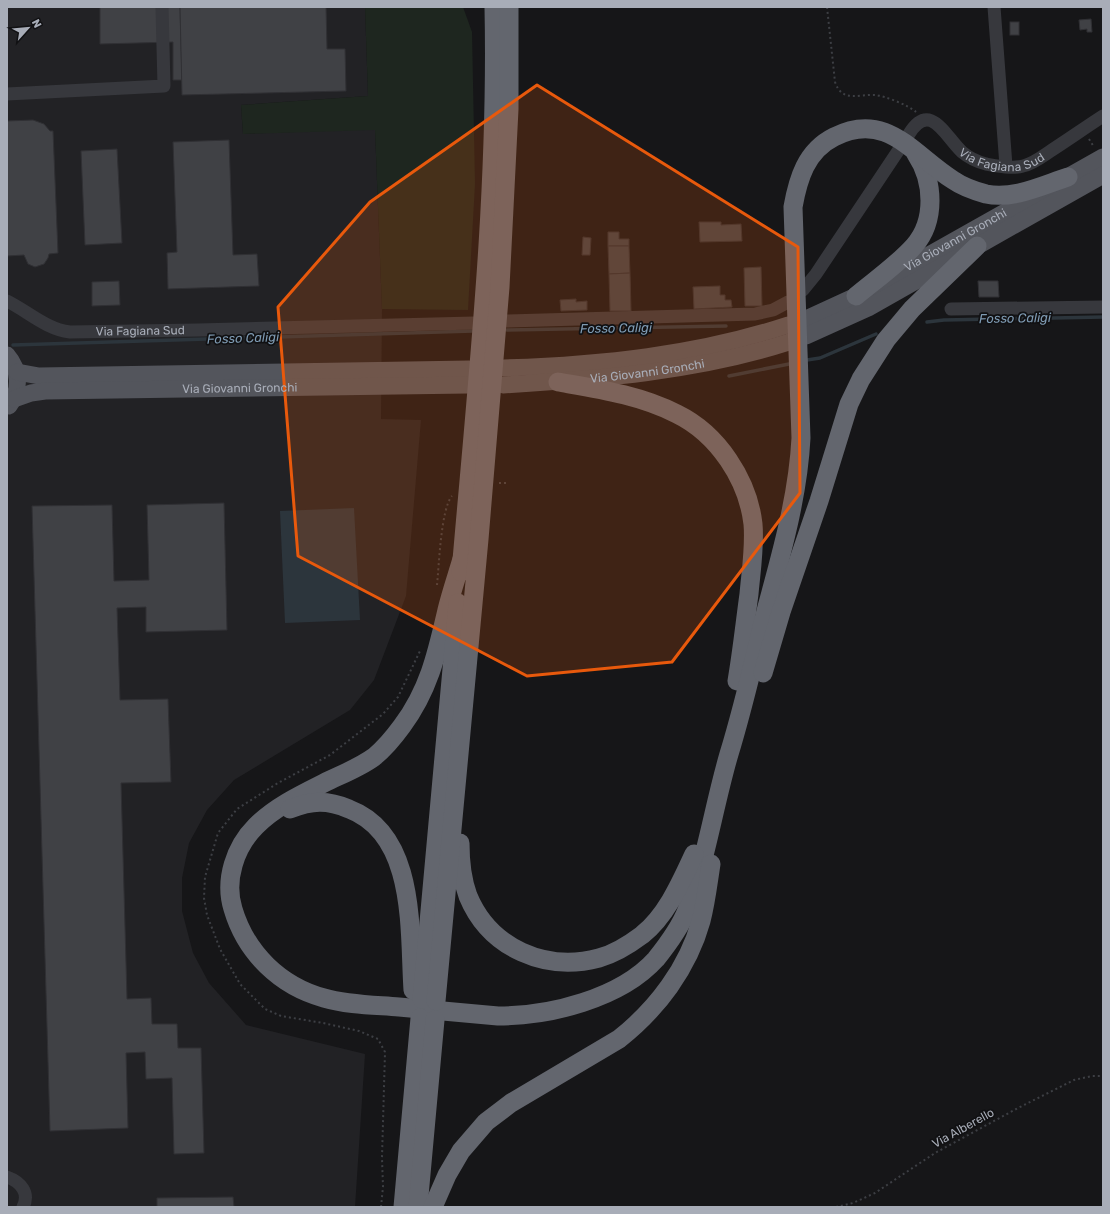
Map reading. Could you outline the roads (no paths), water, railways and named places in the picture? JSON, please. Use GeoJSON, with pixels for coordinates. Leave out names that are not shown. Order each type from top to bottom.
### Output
{"type":"FeatureCollection","features":[{"type":"Feature","properties":{"kind":"highway"},"geometry":{"type":"LineString","coordinates":[[494,7],[493,146],[496,237]]}},
{"type":"Feature","properties":{"kind":"highway"},"geometry":{"type":"LineString","coordinates":[[403,1207],[418,1053],[457,783],[485,294],[496,237],[509,109],[509,7]]}},
{"type":"Feature","properties":{"kind":"highway"},"geometry":{"type":"LineString","coordinates":[[471,538],[462,559],[449,602],[432,671],[420,698],[402,726],[374,757],[356,768],[302,794],[265,819],[254,828],[244,840],[236,857],[230,880],[231,902],[240,929],[254,953],[276,974],[290,984],[325,999],[347,1003],[498,1016],[529,1015],[550,1012],[594,998],[634,977],[652,962],[672,937],[691,898],[732,746],[795,494],[800,453],[800,406],[793,207],[801,172],[811,155],[827,140],[847,131],[870,129],[897,137],[952,180],[975,191],[988,195],[1014,194],[1068,177]]}},
{"type":"Feature","properties":{"kind":"highway"},"geometry":{"type":"LineString","coordinates":[[856,296],[914,246],[921,237],[925,227],[930,206],[929,185],[922,165],[906,143]]}},
{"type":"Feature","properties":{"kind":"highway"},"geometry":{"type":"LineString","coordinates":[[732,746],[756,698],[781,612],[819,501],[849,404],[857,386],[875,355],[912,309],[977,246]]}},
{"type":"Feature","properties":{"kind":"highway"},"geometry":{"type":"LineString","coordinates":[[558,382],[624,395],[676,413],[706,434],[726,457],[740,480],[751,513],[753,549],[742,652],[735,692],[732,746]]}},
{"type":"Feature","properties":{"kind":"highway"},"geometry":{"type":"LineString","coordinates":[[418,1207],[424,1009],[462,559]]}},
{"type":"Feature","properties":{"kind":"highway"},"geometry":{"type":"LineString","coordinates":[[457,783],[460,847],[464,880],[468,896],[476,912],[486,926],[512,948],[539,958],[571,962],[601,957],[615,951],[643,934],[657,920],[668,906],[677,889],[716,803]]}},
{"type":"Feature","properties":{"kind":"highway"},"geometry":{"type":"LineString","coordinates":[[265,819],[299,805],[310,803],[336,804],[356,811],[365,817],[388,839],[394,851],[404,881],[411,942],[424,1009]]}},
{"type":"Feature","properties":{"kind":"highway"},"geometry":{"type":"LineString","coordinates":[[434,1207],[447,1175],[461,1151],[486,1122],[511,1103],[619,1039],[632,1029],[655,1006],[671,984],[691,948],[700,922],[715,841],[716,803]]}},
{"type":"Feature","properties":{"kind":"main road","name":"Via Giovanni Gronchi"},"geometry":{"type":"LineString","coordinates":[[806,319],[856,296],[1103,157]]}},
{"type":"Feature","properties":{"kind":"main road","name":"Via Giovanni Gronchi"},"geometry":{"type":"LineString","coordinates":[[806,336],[868,308],[1103,175]]}},
{"type":"Feature","properties":{"kind":"main road","name":"Via Giovanni Gronchi"},"geometry":{"type":"LineString","coordinates":[[504,368],[603,362],[649,356],[727,343],[757,336],[788,326]]}},
{"type":"Feature","properties":{"kind":"main road","name":"Via Giovanni Gronchi"},"geometry":{"type":"LineString","coordinates":[[502,385],[558,382],[720,362],[788,342]]}},
{"type":"Feature","properties":{"kind":"main road"},"geometry":{"type":"LineString","coordinates":[[7,355],[17,372],[18,385],[10,404]]}},
{"type":"Feature","properties":{"kind":"main road","name":"Via Giovanni Gronchi"},"geometry":{"type":"LineString","coordinates":[[10,404],[31,393],[45,391],[468,377],[39,376],[17,372]]}},
{"type":"Feature","properties":{"kind":"street"},"geometry":{"type":"LineString","coordinates":[[7,94],[164,86],[162,7]]}},
{"type":"Feature","properties":{"kind":"street"},"geometry":{"type":"LineString","coordinates":[[994,7],[1006,166]]}},
{"type":"Feature","properties":{"kind":"street","name":"Via Fagiana Sud"},"geometry":{"type":"LineString","coordinates":[[906,143],[916,123],[927,119],[934,121],[969,157],[986,164],[1020,167],[1034,162],[1103,116]]}},
{"type":"Feature","properties":{"kind":"street"},"geometry":{"type":"LineString","coordinates":[[803,290],[906,143]]}},
{"type":"Feature","properties":{"kind":"street","name":"Via Fagiana Sud"},"geometry":{"type":"LineString","coordinates":[[7,301],[47,326],[70,332],[474,323]]}},
{"type":"Feature","properties":{"kind":"street"},"geometry":{"type":"LineString","coordinates":[[507,321],[755,314],[773,310],[788,302]]}},
{"type":"Feature","properties":{"kind":"street"},"geometry":{"type":"LineString","coordinates":[[951,309],[1103,307]]}},
{"type":"Feature","properties":{"kind":"street"},"geometry":{"type":"LineString","coordinates":[[7,1177],[19,1183],[23,1188],[26,1199],[22,1207]]}},
{"type":"Feature","properties":{"kind":"waterway","name":"Fosso Caligi"},"geometry":{"type":"LineString","coordinates":[[927,322],[944,320],[1103,317]]}},
{"type":"Feature","properties":{"kind":"waterway","name":"Fosso Caligi"},"geometry":{"type":"LineString","coordinates":[[507,330],[726,326]]}},
{"type":"Feature","properties":{"kind":"waterway","name":"Fosso Caligi"},"geometry":{"type":"LineString","coordinates":[[13,345],[473,331]]}},
{"type":"Feature","properties":{"kind":"waterway","name":"Fosso Caligi"},"geometry":{"type":"LineString","coordinates":[[807,360],[820,358],[876,334]]}},
{"type":"Feature","properties":{"kind":"waterway","name":"Fosso Caligi"},"geometry":{"type":"LineString","coordinates":[[729,376],[789,364]]}}]}
